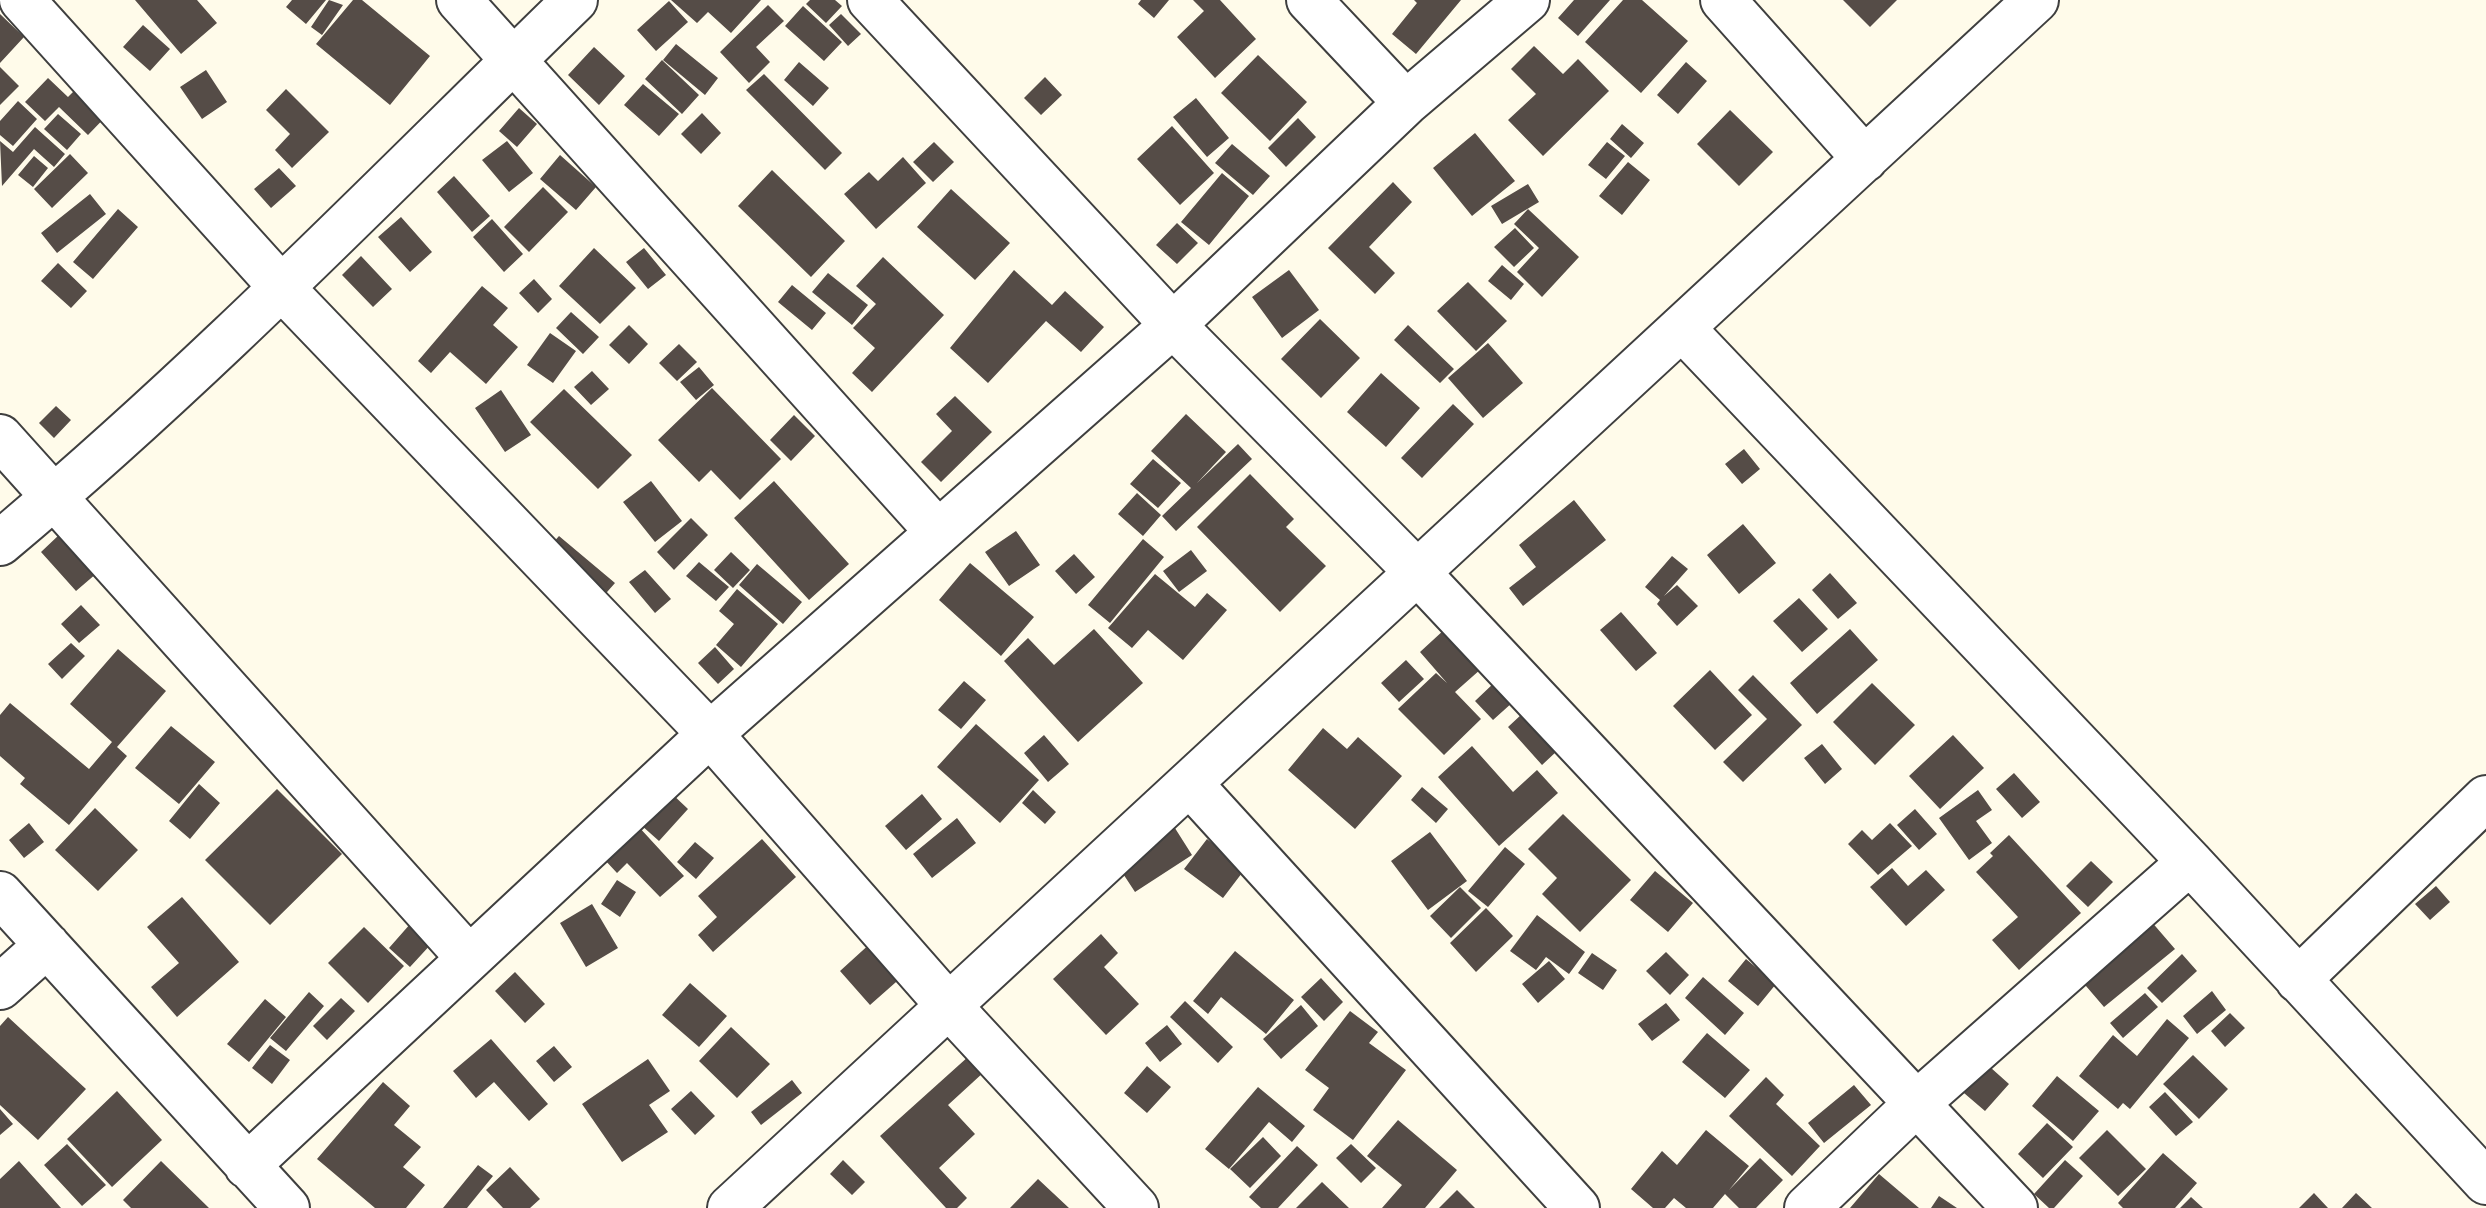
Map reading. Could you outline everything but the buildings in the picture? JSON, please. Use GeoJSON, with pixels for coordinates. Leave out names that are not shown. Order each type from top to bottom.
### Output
{"type":"FeatureCollection","features":[{"type":"Feature","properties":{"kind":"street"},"geometry":{"type":"LineString","coordinates":[[22,0],[282,288],[710,734],[948,1005],[1136,1208]]}},
{"type":"Feature","properties":{"kind":"street"},"geometry":{"type":"LineString","coordinates":[[459,0],[938,532]]}},
{"type":"Feature","properties":{"kind":"street"},"geometry":{"type":"LineString","coordinates":[[0,543],[55,497],[282,288],[575,0]]}},
{"type":"Feature","properties":{"kind":"street"},"geometry":{"type":"LineString","coordinates":[[870,0],[1173,325],[1417,572],[2015,1208]]}},
{"type":"Feature","properties":{"kind":"street"},"geometry":{"type":"LineString","coordinates":[[1309,0],[1406,103]]}},
{"type":"Feature","properties":{"kind":"street"},"geometry":{"type":"LineString","coordinates":[[247,1166],[710,734],[1173,325],[1406,103],[1527,0]]}},
{"type":"Feature","properties":{"kind":"street"},"geometry":{"type":"LineString","coordinates":[[1723,0],[1865,159]]}},
{"type":"Feature","properties":{"kind":"street"},"geometry":{"type":"LineString","coordinates":[[730,1208],[1191,785],[2036,0]]}},
{"type":"Feature","properties":{"kind":"street"},"geometry":{"type":"LineString","coordinates":[[1682,328],[2190,862],[2486,1182]]}},
{"type":"Feature","properties":{"kind":"street"},"geometry":{"type":"LineString","coordinates":[[0,437],[468,957]]}},
{"type":"Feature","properties":{"kind":"street"},"geometry":{"type":"LineString","coordinates":[[1191,785],[1577,1208]]}},
{"type":"Feature","properties":{"kind":"street"},"geometry":{"type":"LineString","coordinates":[[2298,980],[2486,798]]}},
{"type":"Feature","properties":{"kind":"street"},"geometry":{"type":"LineString","coordinates":[[1807,1208],[1916,1104],[2190,862]]}},
{"type":"Feature","properties":{"kind":"street"},"geometry":{"type":"LineString","coordinates":[[0,894],[287,1208]]}},
{"type":"Feature","properties":{"kind":"street"},"geometry":{"type":"LineString","coordinates":[[0,987],[47,945]]}}]}
